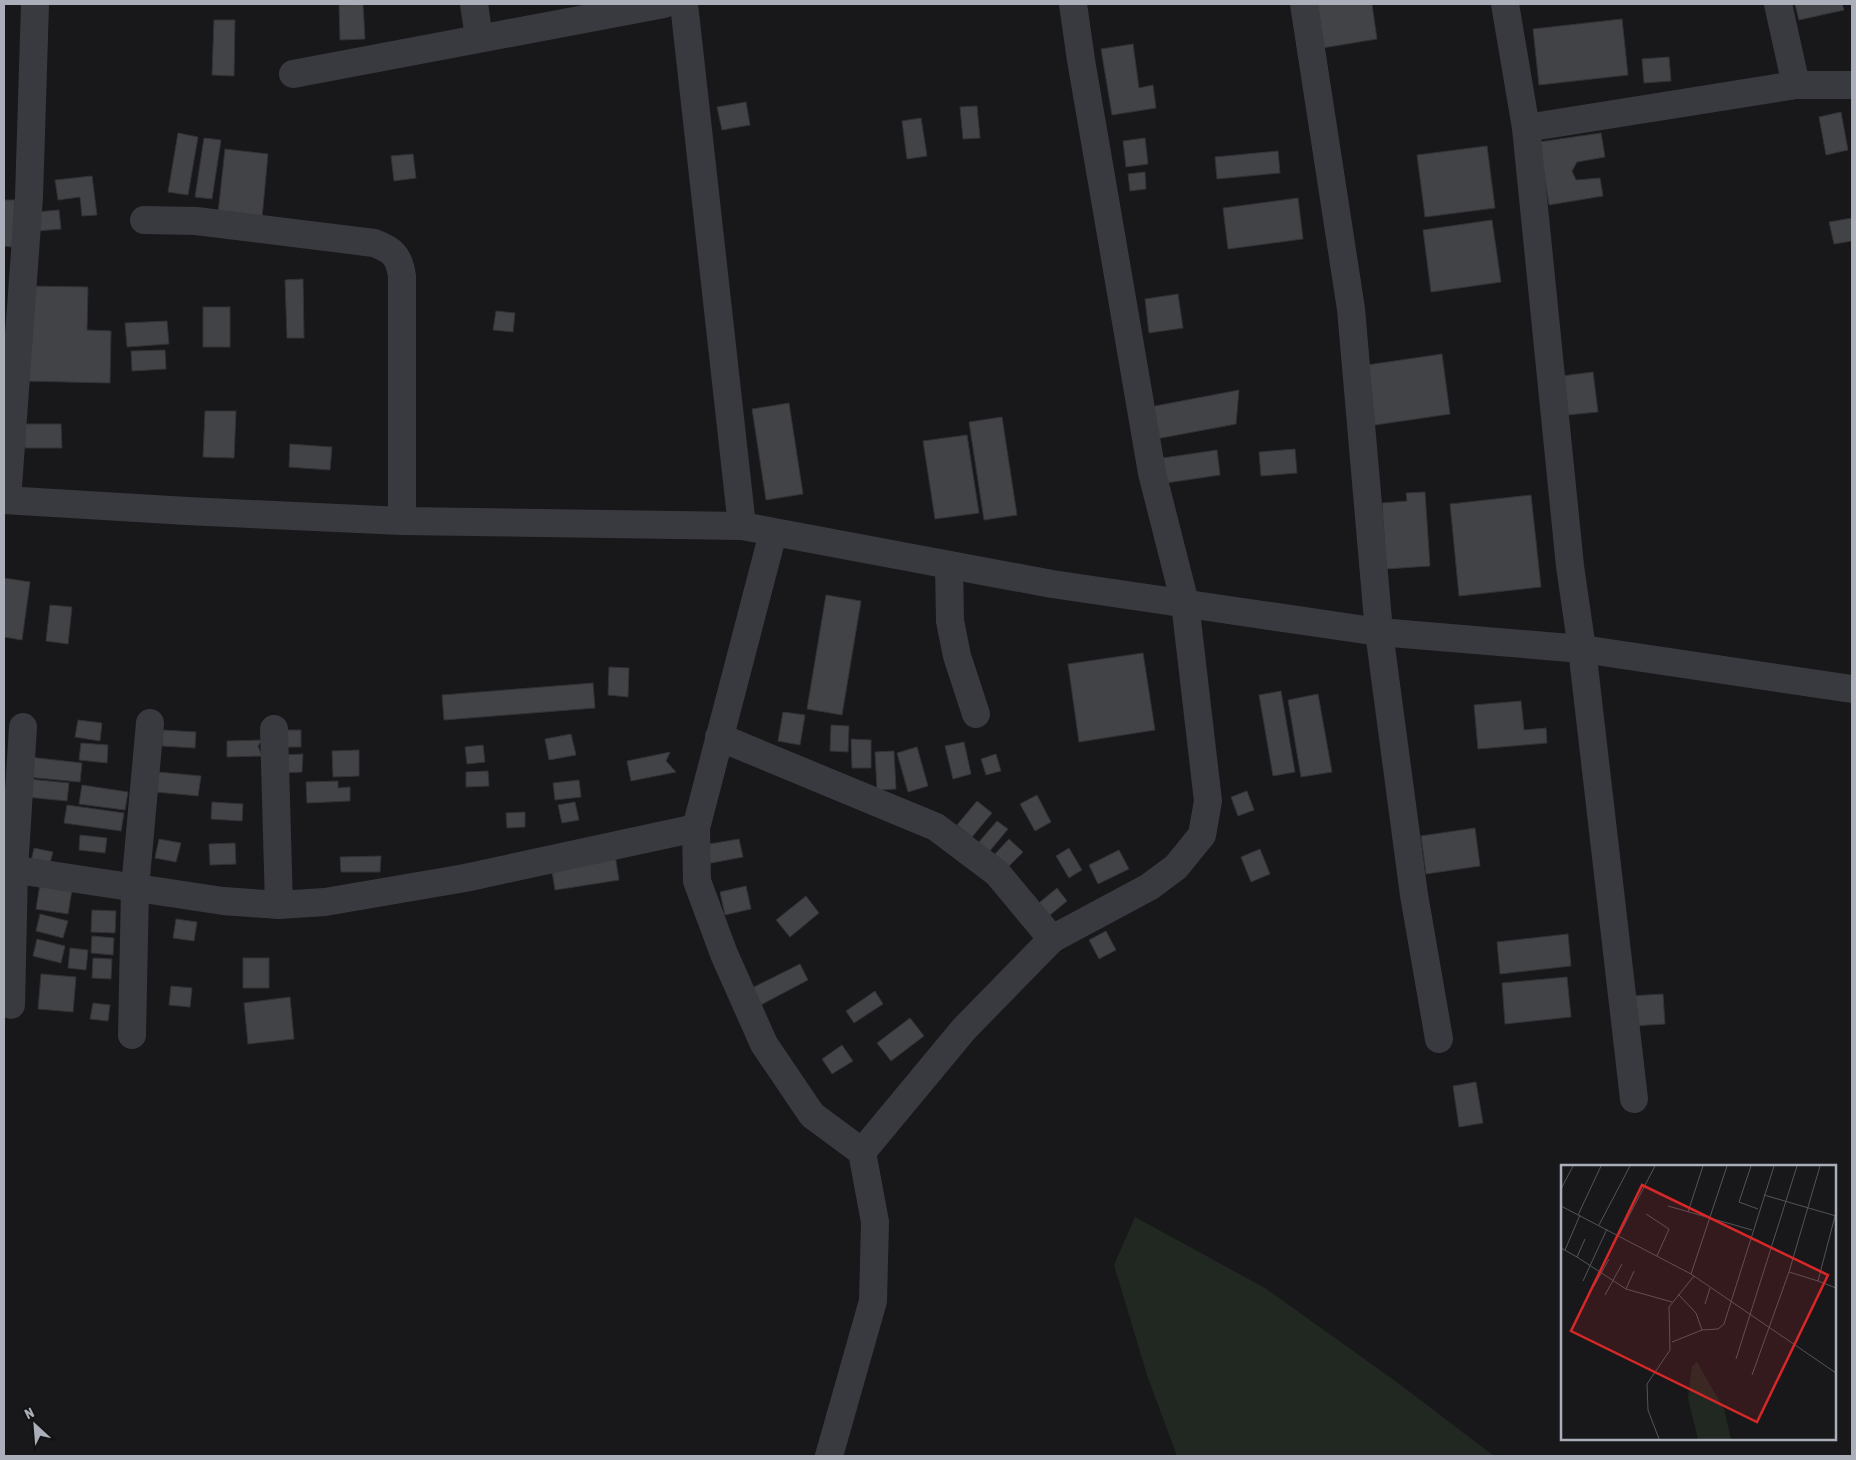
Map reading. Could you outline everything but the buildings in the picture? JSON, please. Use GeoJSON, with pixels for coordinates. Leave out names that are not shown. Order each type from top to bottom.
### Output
{"type":"FeatureCollection","features":[{"type":"Feature","properties":{"kind":"street"},"geometry":{"type":"LineString","coordinates":[[35,4],[29,197],[5,500],[402,521],[742,526],[1052,584],[1379,632],[1582,649],[1852,689]]}},
{"type":"Feature","properties":{"kind":"street"},"geometry":{"type":"LineString","coordinates":[[474,4],[479,38]]}},
{"type":"Feature","properties":{"kind":"street"},"geometry":{"type":"LineString","coordinates":[[293,74],[664,4]]}},
{"type":"Feature","properties":{"kind":"street"},"geometry":{"type":"LineString","coordinates":[[684,4],[742,526]]}},
{"type":"Feature","properties":{"kind":"street"},"geometry":{"type":"LineString","coordinates":[[862,1152],[964,1029],[1052,940],[1149,887],[1176,867],[1202,835],[1208,801],[1185,603],[1152,473],[1073,4]]}},
{"type":"Feature","properties":{"kind":"street"},"geometry":{"type":"LineString","coordinates":[[1304,4],[1351,309],[1379,632],[1414,895],[1439,1040]]}},
{"type":"Feature","properties":{"kind":"street"},"geometry":{"type":"LineString","coordinates":[[1505,4],[1526,128],[1570,566],[1582,649],[1634,1099]]}},
{"type":"Feature","properties":{"kind":"street"},"geometry":{"type":"LineString","coordinates":[[1778,4],[1796,85]]}},
{"type":"Feature","properties":{"kind":"street"},"geometry":{"type":"LineString","coordinates":[[1526,128],[1796,85],[1852,86]]}},
{"type":"Feature","properties":{"kind":"street"},"geometry":{"type":"LineString","coordinates":[[144,220],[196,221],[374,243],[387,248],[395,255],[400,264],[402,276],[402,521]]}},
{"type":"Feature","properties":{"kind":"street"},"geometry":{"type":"LineString","coordinates":[[773,532],[696,828],[697,881],[724,954],[764,1044],[812,1115],[862,1152],[875,1222],[873,1301],[829,1456]]}},
{"type":"Feature","properties":{"kind":"street"},"geometry":{"type":"LineString","coordinates":[[949,565],[950,621],[957,656],[976,714]]}},
{"type":"Feature","properties":{"kind":"street"},"geometry":{"type":"LineString","coordinates":[[132,1035],[135,888],[150,723]]}},
{"type":"Feature","properties":{"kind":"street"},"geometry":{"type":"LineString","coordinates":[[11,1005],[9,869],[23,727]]}},
{"type":"Feature","properties":{"kind":"street"},"geometry":{"type":"LineString","coordinates":[[274,729],[279,905]]}},
{"type":"Feature","properties":{"kind":"street"},"geometry":{"type":"LineString","coordinates":[[719,737],[936,827],[998,873],[1052,940]]}},
{"type":"Feature","properties":{"kind":"street"},"geometry":{"type":"LineString","coordinates":[[9,869],[223,901],[279,905],[325,902],[465,878],[696,828]]}},
{"type":"Feature","properties":{"kind":"shaded area"},"geometry":{"type":"Polygon","coordinates":[[[1135,1217],[1265,1288],[1398,1383],[1494,1456],[1177,1456],[1148,1378],[1114,1265],[1135,1217]]]}}]}
